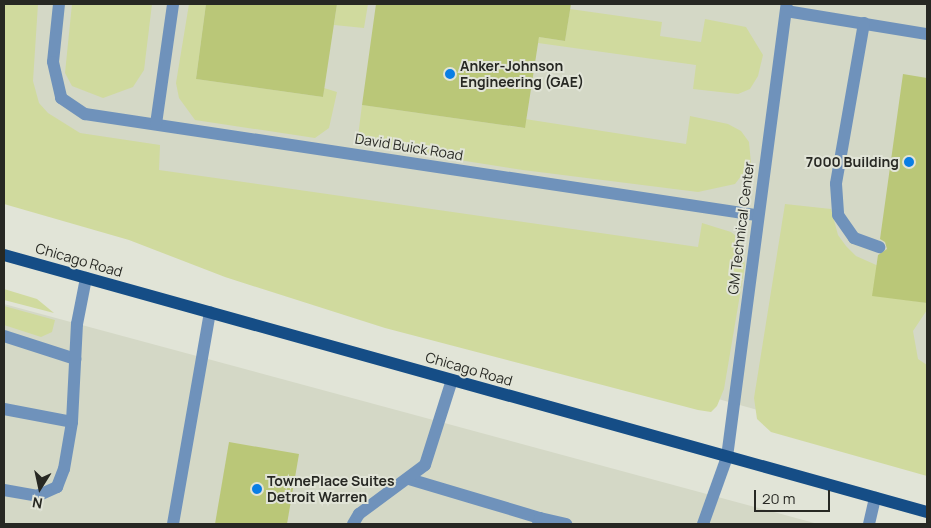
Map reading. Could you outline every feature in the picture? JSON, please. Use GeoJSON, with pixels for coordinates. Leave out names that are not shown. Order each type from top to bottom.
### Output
{"type":"FeatureCollection","features":[{"type":"Feature","properties":{"kind":"main road","name":"Chicago Road"},"geometry":{"type":"LineString","coordinates":[[4,255],[927,512]]}},
{"type":"Feature","properties":{"kind":"lane","name":"David Buick Road"},"geometry":{"type":"LineString","coordinates":[[59,4],[53,62],[61,98],[85,114],[756,215]]}},
{"type":"Feature","properties":{"kind":"lane"},"geometry":{"type":"LineString","coordinates":[[156,124],[173,4]]}},
{"type":"Feature","properties":{"kind":"lane"},"geometry":{"type":"LineString","coordinates":[[786,7],[926,33]]}},
{"type":"Feature","properties":{"kind":"lane","name":"GM Technical Center"},"geometry":{"type":"LineString","coordinates":[[703,524],[727,456],[756,215],[786,7]]}},
{"type":"Feature","properties":{"kind":"lane"},"geometry":{"type":"LineString","coordinates":[[864,23],[836,184],[838,215],[854,238],[879,246]]}},
{"type":"Feature","properties":{"kind":"lane"},"geometry":{"type":"LineString","coordinates":[[4,490],[37,496],[56,487],[64,469],[72,422],[74,359],[86,278]]}},
{"type":"Feature","properties":{"kind":"lane"},"geometry":{"type":"LineString","coordinates":[[173,524],[210,312]]}},
{"type":"Feature","properties":{"kind":"lane"},"geometry":{"type":"LineString","coordinates":[[4,336],[74,359]]}},
{"type":"Feature","properties":{"kind":"lane"},"geometry":{"type":"LineString","coordinates":[[353,524],[359,514],[409,479],[425,465],[452,380]]}},
{"type":"Feature","properties":{"kind":"lane"},"geometry":{"type":"LineString","coordinates":[[4,408],[72,422]]}},
{"type":"Feature","properties":{"kind":"lane"},"geometry":{"type":"LineString","coordinates":[[409,479],[539,521],[566,524]]}},
{"type":"Feature","properties":{"kind":"lane"},"geometry":{"type":"LineString","coordinates":[[868,524],[875,498]]}},
{"type":"Feature","properties":{"kind":"shaded area"},"geometry":{"type":"Polygon","coordinates":[[[4,4],[927,4],[927,457],[352,297],[4,190],[4,4]]]}},
{"type":"Feature","properties":{"kind":"shaded area"},"geometry":{"type":"Polygon","coordinates":[[[4,304],[818,524],[4,524],[4,304]]]}},
{"type":"Feature","properties":{"kind":"green space"},"geometry":{"type":"Polygon","coordinates":[[[4,4],[38,4],[33,81],[39,103],[48,113],[80,133],[160,145],[159,170],[698,247],[702,223],[731,232],[741,240],[745,265],[724,389],[717,406],[711,412],[698,410],[385,328],[225,277],[129,240],[4,204],[4,4]]]}},
{"type":"Feature","properties":{"kind":"green space"},"geometry":{"type":"Polygon","coordinates":[[[72,4],[152,4],[144,70],[133,87],[103,98],[72,86],[65,73],[72,4]]]}},
{"type":"Feature","properties":{"kind":"green space"},"geometry":{"type":"Polygon","coordinates":[[[189,4],[206,4],[196,79],[323,97],[324,88],[337,92],[329,128],[315,138],[195,120],[179,98],[176,83],[189,4]]]}},
{"type":"Feature","properties":{"kind":"green space"},"geometry":{"type":"Polygon","coordinates":[[[337,4],[368,4],[364,28],[334,25],[337,4]]]}},
{"type":"Feature","properties":{"kind":"green space"},"geometry":{"type":"Polygon","coordinates":[[[570,9],[662,22],[660,36],[701,42],[705,19],[746,27],[763,55],[758,76],[750,89],[738,94],[693,89],[696,65],[538,43],[539,37],[565,41],[570,9]]]}},
{"type":"Feature","properties":{"kind":"green space"},"geometry":{"type":"Polygon","coordinates":[[[362,105],[524,128],[525,119],[686,144],[690,116],[728,124],[741,131],[749,142],[751,163],[735,184],[698,192],[523,170],[357,144],[362,105]]]}},
{"type":"Feature","properties":{"kind":"green space"},"geometry":{"type":"Polygon","coordinates":[[[785,204],[831,209],[838,235],[846,246],[856,256],[883,268],[873,295],[927,303],[927,310],[913,331],[918,359],[927,365],[927,476],[771,432],[757,419],[754,398],[785,204]]]}},
{"type":"Feature","properties":{"kind":"green space"},"geometry":{"type":"Polygon","coordinates":[[[4,289],[37,299],[54,313],[4,300],[4,289]]]}},
{"type":"Feature","properties":{"kind":"green space"},"geometry":{"type":"Polygon","coordinates":[[[4,306],[55,320],[52,332],[41,337],[4,325],[4,306]]]}},
{"type":"Feature","properties":{"kind":"building"},"geometry":{"type":"Polygon","coordinates":[[[206,4],[337,4],[323,97],[196,79],[206,4]]]}},
{"type":"Feature","properties":{"kind":"building","name":"Anker-Johnson Engineering (GAE)"},"geometry":{"type":"Polygon","coordinates":[[[376,4],[571,4],[565,41],[539,37],[525,128],[362,105],[376,4]]]}},
{"type":"Feature","properties":{"kind":"building","name":"7000 Building"},"geometry":{"type":"Polygon","coordinates":[[[903,74],[927,78],[927,303],[872,296],[878,255],[887,249],[885,242],[880,239],[903,74]]]}},
{"type":"Feature","properties":{"kind":"building","name":"TownePlace Suites Detroit Warren"},"geometry":{"type":"Polygon","coordinates":[[[229,442],[299,454],[287,524],[215,524],[229,442]]]}},
{"type":"Feature","properties":{"kind":"place","name":"Anker-Johnson Engineering (GAE)"},"geometry":{"type":"Point","coordinates":[450,74]}},
{"type":"Feature","properties":{"kind":"place","name":"7000 Building"},"geometry":{"type":"Point","coordinates":[909,162]}},
{"type":"Feature","properties":{"kind":"place","name":"TownePlace Suites Detroit Warren"},"geometry":{"type":"Point","coordinates":[257,489]}}]}
